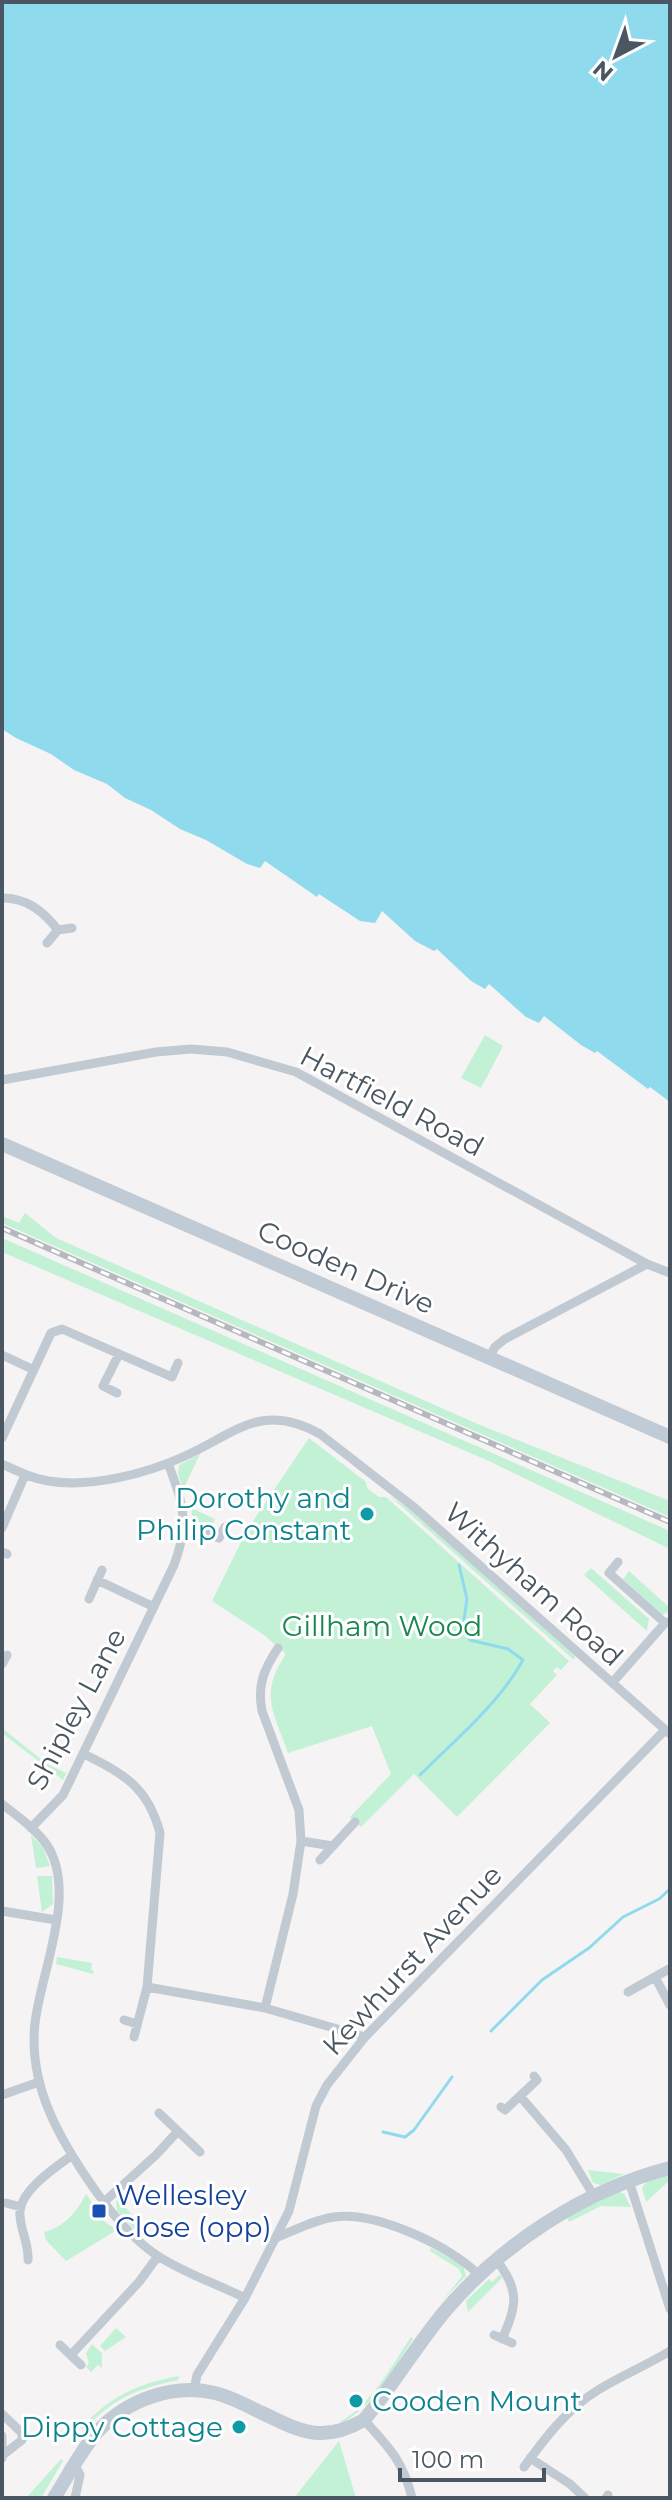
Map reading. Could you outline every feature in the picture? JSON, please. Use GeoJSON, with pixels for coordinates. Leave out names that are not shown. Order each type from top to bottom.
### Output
{"type":"FeatureCollection","features":[{"type":"Feature","properties":{"kind":"main road","name":"Cooden Drive"},"geometry":{"type":"LineString","coordinates":[[2,1144],[670,1437]]}},
{"type":"Feature","properties":{"kind":"main road"},"geometry":{"type":"LineString","coordinates":[[54,2498],[96,2433],[112,2417],[131,2405],[170,2391],[194,2390],[228,2397],[296,2428],[317,2433],[340,2431],[364,2420],[444,2313],[497,2261],[557,2217],[594,2196],[670,2168]]}},
{"type":"Feature","properties":{"kind":"street"},"geometry":{"type":"LineString","coordinates":[[2,898],[29,903],[46,914],[58,930]]}},
{"type":"Feature","properties":{"kind":"street"},"geometry":{"type":"LineString","coordinates":[[47,943],[58,930],[72,928]]}},
{"type":"Feature","properties":{"kind":"street","name":"Hartfield Road"},"geometry":{"type":"LineString","coordinates":[[2,1080],[145,1054],[191,1049],[227,1052],[262,1060],[296,1072],[647,1264],[670,1273]]}},
{"type":"Feature","properties":{"kind":"street"},"geometry":{"type":"LineString","coordinates":[[489,1358],[495,1347],[505,1339],[647,1264]]}},
{"type":"Feature","properties":{"kind":"street"},"geometry":{"type":"LineString","coordinates":[[2,1438],[51,1333],[62,1329],[172,1377],[178,1363]]}},
{"type":"Feature","properties":{"kind":"street"},"geometry":{"type":"LineString","coordinates":[[117,1393],[103,1386],[119,1354]]}},
{"type":"Feature","properties":{"kind":"street"},"geometry":{"type":"LineString","coordinates":[[2,1355],[32,1369]]}},
{"type":"Feature","properties":{"kind":"street","name":"Withyham Road"},"geometry":{"type":"LineString","coordinates":[[2,1464],[25,1475],[68,1482],[110,1477],[168,1463],[242,1425],[273,1419],[306,1426],[415,1508],[667,1732]]}},
{"type":"Feature","properties":{"kind":"street","name":"Shipley Lane"},"geometry":{"type":"LineString","coordinates":[[31,1828],[63,1795],[182,1544],[185,1524],[183,1507],[168,1463]]}},
{"type":"Feature","properties":{"kind":"street"},"geometry":{"type":"LineString","coordinates":[[2,1528],[25,1475]]}},
{"type":"Feature","properties":{"kind":"street"},"geometry":{"type":"LineString","coordinates":[[185,1524],[219,1538],[225,1527]]}},
{"type":"Feature","properties":{"kind":"street"},"geometry":{"type":"LineString","coordinates":[[612,1683],[668,1622],[609,1573],[618,1562]]}},
{"type":"Feature","properties":{"kind":"street","name":"Shipley Lane"},"geometry":{"type":"LineString","coordinates":[[89,1599],[102,1570]]}},
{"type":"Feature","properties":{"kind":"street","name":"Shipley Lane"},"geometry":{"type":"LineString","coordinates":[[97,1580],[154,1607]]}},
{"type":"Feature","properties":{"kind":"street"},"geometry":{"type":"LineString","coordinates":[[265,2008],[293,1894],[301,1841],[299,1810],[262,1711],[260,1697],[264,1670],[278,1648]]}},
{"type":"Feature","properties":{"kind":"street","name":"Kewhurst Avenue"},"geometry":{"type":"LineString","coordinates":[[194,2390],[197,2375],[245,2298],[276,2238],[296,2187],[316,2106],[327,2085],[365,2037],[667,1732]]}},
{"type":"Feature","properties":{"kind":"street"},"geometry":{"type":"LineString","coordinates":[[84,1754],[130,1779],[155,1814],[160,1833],[147,1987],[134,2037]]}},
{"type":"Feature","properties":{"kind":"street"},"geometry":{"type":"LineString","coordinates":[[2,1804],[31,1828],[52,1854],[59,1890],[35,2023],[35,2061],[55,2129],[104,2202],[133,2236],[158,2256],[245,2298]]}},
{"type":"Feature","properties":{"kind":"street"},"geometry":{"type":"LineString","coordinates":[[320,1860],[355,1822]]}},
{"type":"Feature","properties":{"kind":"street"},"geometry":{"type":"LineString","coordinates":[[301,1841],[333,1846]]}},
{"type":"Feature","properties":{"kind":"street"},"geometry":{"type":"LineString","coordinates":[[2,1911],[56,1920]]}},
{"type":"Feature","properties":{"kind":"street"},"geometry":{"type":"LineString","coordinates":[[628,1992],[669,1969]]}},
{"type":"Feature","properties":{"kind":"street"},"geometry":{"type":"LineString","coordinates":[[655,1977],[670,2005]]}},
{"type":"Feature","properties":{"kind":"street"},"geometry":{"type":"LineString","coordinates":[[147,1987],[265,2008],[365,2037]]}},
{"type":"Feature","properties":{"kind":"street"},"geometry":{"type":"LineString","coordinates":[[124,2020],[137,2024]]}},
{"type":"Feature","properties":{"kind":"street"},"geometry":{"type":"LineString","coordinates":[[501,2107],[505,2110],[520,2096],[537,2080],[534,2076]]}},
{"type":"Feature","properties":{"kind":"street"},"geometry":{"type":"LineString","coordinates":[[2,2095],[39,2082]]}},
{"type":"Feature","properties":{"kind":"street"},"geometry":{"type":"LineString","coordinates":[[520,2096],[566,2150],[594,2196]]}},
{"type":"Feature","properties":{"kind":"street"},"geometry":{"type":"LineString","coordinates":[[159,2113],[200,2152]]}},
{"type":"Feature","properties":{"kind":"street"},"geometry":{"type":"LineString","coordinates":[[104,2202],[178,2131]]}},
{"type":"Feature","properties":{"kind":"street"},"geometry":{"type":"LineString","coordinates":[[28,2260],[29,2247],[19,2215],[22,2200],[46,2174],[71,2156]]}},
{"type":"Feature","properties":{"kind":"street"},"geometry":{"type":"LineString","coordinates":[[629,2181],[670,2309]]}},
{"type":"Feature","properties":{"kind":"street"},"geometry":{"type":"LineString","coordinates":[[6,2203],[21,2207]]}},
{"type":"Feature","properties":{"kind":"street"},"geometry":{"type":"LineString","coordinates":[[276,2238],[308,2224],[336,2217],[356,2217],[414,2234],[443,2247],[465,2260],[480,2276]]}},
{"type":"Feature","properties":{"kind":"street"},"geometry":{"type":"LineString","coordinates":[[29,2247],[42,2244]]}},
{"type":"Feature","properties":{"kind":"street"},"geometry":{"type":"LineString","coordinates":[[71,2355],[139,2282],[158,2256]]}},
{"type":"Feature","properties":{"kind":"street"},"geometry":{"type":"LineString","coordinates":[[497,2261],[510,2277],[515,2303],[502,2339]]}},
{"type":"Feature","properties":{"kind":"street"},"geometry":{"type":"LineString","coordinates":[[60,2345],[81,2365]]}},
{"type":"Feature","properties":{"kind":"street"},"geometry":{"type":"LineString","coordinates":[[524,2467],[550,2431],[572,2409],[597,2390],[670,2351]]}},
{"type":"Feature","properties":{"kind":"street"},"geometry":{"type":"LineString","coordinates":[[2,2414],[22,2433],[22,2440],[3,2456]]}},
{"type":"Feature","properties":{"kind":"street"},"geometry":{"type":"LineString","coordinates":[[364,2420],[391,2450],[406,2473],[412,2498]]}},
{"type":"Feature","properties":{"kind":"street"},"geometry":{"type":"LineString","coordinates":[[2,2436],[3,2456]]}},
{"type":"Feature","properties":{"kind":"street"},"geometry":{"type":"LineString","coordinates":[[530,2458],[570,2484],[585,2498]]}},
{"type":"Feature","properties":{"kind":"street"},"geometry":{"type":"LineString","coordinates":[[75,2465],[80,2475],[75,2498]]}},
{"type":"Feature","properties":{"kind":"green space"},"geometry":{"type":"Polygon","coordinates":[[[485,1035],[503,1046],[481,1088],[461,1078],[485,1035]]]}},
{"type":"Feature","properties":{"kind":"green space"},"geometry":{"type":"Polygon","coordinates":[[[25,1213],[56,1238],[480,1425],[670,1501],[670,1517],[2,1223],[2,1216],[19,1223],[25,1213]]]}},
{"type":"Feature","properties":{"kind":"green space"},"geometry":{"type":"Polygon","coordinates":[[[2,1238],[670,1531],[670,1549],[489,1461],[2,1252],[2,1238]]]}},
{"type":"Feature","properties":{"kind":"green space","name":"Gillham Wood"},"geometry":{"type":"Polygon","coordinates":[[[309,1438],[366,1482],[367,1488],[379,1497],[386,1497],[569,1661],[561,1670],[557,1667],[553,1671],[557,1675],[530,1704],[550,1723],[457,1817],[414,1774],[361,1827],[350,1817],[391,1774],[372,1726],[288,1753],[271,1703],[273,1680],[286,1654],[264,1635],[212,1601],[247,1530],[309,1438]]]}},
{"type":"Feature","properties":{"kind":"green space"},"geometry":{"type":"Polygon","coordinates":[[[200,1454],[183,1490],[178,1474],[179,1465],[200,1454]]]}},
{"type":"Feature","properties":{"kind":"green space"},"geometry":{"type":"Polygon","coordinates":[[[389,1495],[416,1514],[575,1656],[574,1660],[389,1495]]]}},
{"type":"Feature","properties":{"kind":"green space"},"geometry":{"type":"Polygon","coordinates":[[[191,1508],[215,1519],[211,1527],[193,1521],[191,1508]]]}},
{"type":"Feature","properties":{"kind":"green space"},"geometry":{"type":"Polygon","coordinates":[[[591,1568],[649,1619],[647,1631],[584,1575],[591,1568]]]}},
{"type":"Feature","properties":{"kind":"green space"},"geometry":{"type":"Polygon","coordinates":[[[629,1571],[670,1611],[662,1615],[623,1579],[629,1571]]]}},
{"type":"Feature","properties":{"kind":"green space"},"geometry":{"type":"Polygon","coordinates":[[[2,1728],[47,1764],[66,1773],[63,1780],[2,1733],[2,1728]]]}},
{"type":"Feature","properties":{"kind":"green space"},"geometry":{"type":"Polygon","coordinates":[[[31,1835],[43,1847],[50,1866],[36,1868],[31,1835]]]}},
{"type":"Feature","properties":{"kind":"green space"},"geometry":{"type":"Polygon","coordinates":[[[37,1876],[52,1876],[53,1904],[42,1912],[37,1876]]]}},
{"type":"Feature","properties":{"kind":"green space"},"geometry":{"type":"Polygon","coordinates":[[[57,1957],[92,1963],[93,1974],[56,1964],[57,1957]]]}},
{"type":"Feature","properties":{"kind":"green space"},"geometry":{"type":"Polygon","coordinates":[[[588,2170],[624,2174],[601,2185],[593,2183],[588,2170]]]}},
{"type":"Feature","properties":{"kind":"green space"},"geometry":{"type":"Polygon","coordinates":[[[670,2174],[670,2180],[646,2202],[642,2188],[647,2181],[670,2174]]]}},
{"type":"Feature","properties":{"kind":"green space"},"geometry":{"type":"Polygon","coordinates":[[[619,2191],[631,2207],[601,2206],[569,2222],[567,2217],[619,2191]]]}},
{"type":"Feature","properties":{"kind":"green space"},"geometry":{"type":"Polygon","coordinates":[[[86,2194],[106,2223],[117,2230],[66,2261],[46,2240],[44,2232],[58,2227],[69,2218],[86,2194]]]}},
{"type":"Feature","properties":{"kind":"green space"},"geometry":{"type":"Polygon","coordinates":[[[118,2199],[142,2226],[137,2232],[117,2211],[118,2199]]]}},
{"type":"Feature","properties":{"kind":"green space"},"geometry":{"type":"Polygon","coordinates":[[[431,2248],[463,2265],[466,2276],[443,2300],[462,2276],[459,2269],[430,2251],[431,2248]]]}},
{"type":"Feature","properties":{"kind":"green space"},"geometry":{"type":"Polygon","coordinates":[[[499,2275],[503,2277],[468,2312],[466,2301],[489,2279],[492,2282],[499,2275]]]}},
{"type":"Feature","properties":{"kind":"green space"},"geometry":{"type":"Polygon","coordinates":[[[116,2328],[126,2337],[105,2351],[100,2346],[116,2328]]]}},
{"type":"Feature","properties":{"kind":"green space"},"geometry":{"type":"Polygon","coordinates":[[[411,2337],[413,2339],[382,2386],[364,2406],[341,2424],[371,2395],[411,2337]]]}},
{"type":"Feature","properties":{"kind":"green space"},"geometry":{"type":"Polygon","coordinates":[[[92,2344],[102,2353],[102,2368],[98,2365],[91,2372],[86,2367],[89,2363],[86,2353],[92,2344]]]}},
{"type":"Feature","properties":{"kind":"green space"},"geometry":{"type":"Polygon","coordinates":[[[179,2376],[178,2380],[126,2396],[84,2430],[78,2425],[83,2426],[126,2392],[179,2376]]]}},
{"type":"Feature","properties":{"kind":"green space"},"geometry":{"type":"Polygon","coordinates":[[[339,2441],[356,2498],[294,2498],[339,2441]]]}},
{"type":"Feature","properties":{"kind":"green space"},"geometry":{"type":"Polygon","coordinates":[[[61,2459],[63,2461],[41,2498],[26,2498],[61,2459]]]}},
{"type":"Feature","properties":{"kind":"water"},"geometry":{"type":"Polygon","coordinates":[[[2,2],[670,2],[670,1102],[597,1051],[595,1053],[581,1045],[544,1016],[539,1023],[526,1017],[489,984],[485,989],[471,981],[437,949],[434,951],[415,941],[382,911],[375,923],[360,921],[319,894],[317,897],[265,861],[260,868],[247,864],[125,798],[107,784],[74,770],[51,754],[2,729],[2,2]]]}},
{"type":"Feature","properties":{"kind":"waterway"},"geometry":{"type":"LineString","coordinates":[[420,1775],[489,1707],[523,1660],[508,1649],[470,1640],[463,1626],[467,1599],[459,1565]]}},
{"type":"Feature","properties":{"kind":"waterway"},"geometry":{"type":"LineString","coordinates":[[491,2031],[542,1980],[589,1948],[623,1917],[659,1899],[670,1889]]}},
{"type":"Feature","properties":{"kind":"waterway"},"geometry":{"type":"LineString","coordinates":[[383,2132],[405,2137],[414,2130],[452,2077]]}},
{"type":"Feature","properties":{"kind":"railway"},"geometry":{"type":"LineString","coordinates":[[2,1228],[670,1522]]}},
{"type":"Feature","properties":{"kind":"place","name":"Dorothy and Philip Constant"},"geometry":{"type":"Point","coordinates":[367,1514]}},
{"type":"Feature","properties":{"kind":"place","name":"Wellesley Close (opp)"},"geometry":{"type":"Point","coordinates":[99,2211]}},
{"type":"Feature","properties":{"kind":"place","name":"Cooden Mount"},"geometry":{"type":"Point","coordinates":[356,2401]}},
{"type":"Feature","properties":{"kind":"place","name":"Dippy Cottage"},"geometry":{"type":"Point","coordinates":[239,2427]}}]}
